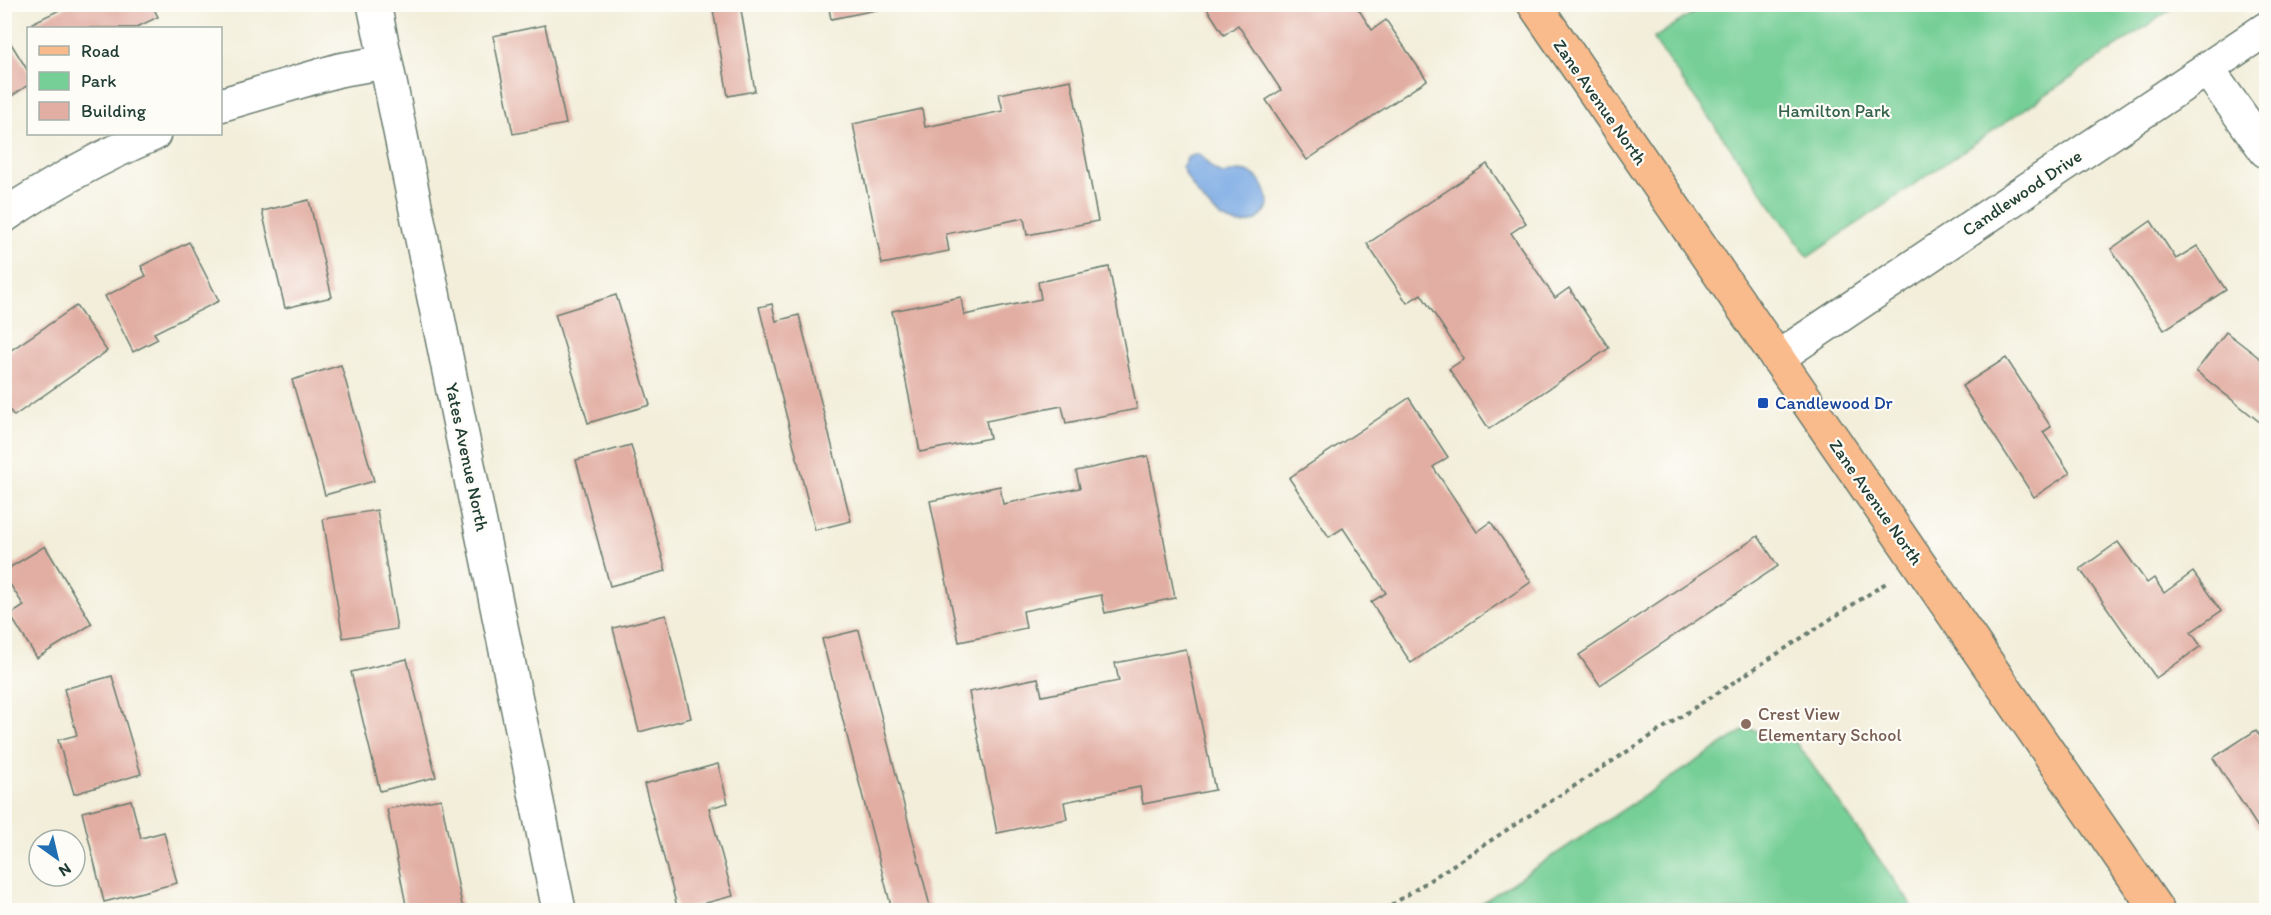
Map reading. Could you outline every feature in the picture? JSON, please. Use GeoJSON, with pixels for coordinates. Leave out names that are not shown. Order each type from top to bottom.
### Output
{"type":"FeatureCollection","features":[{"type":"Feature","properties":{"kind":"main road","name":"Zane Avenue North"},"geometry":{"type":"LineString","coordinates":[[1534,4],[2157,910]]}},
{"type":"Feature","properties":{"kind":"street","name":"Yates Avenue North"},"geometry":{"type":"LineString","coordinates":[[374,4],[558,910]]}},
{"type":"Feature","properties":{"kind":"street","name":"Candlewood Drive"},"geometry":{"type":"LineString","coordinates":[[1777,358],[2266,29]]}},
{"type":"Feature","properties":{"kind":"street"},"geometry":{"type":"LineString","coordinates":[[222,104],[339,70],[385,62]]}},
{"type":"Feature","properties":{"kind":"street"},"geometry":{"type":"LineString","coordinates":[[2207,69],[2266,151]]}},
{"type":"Feature","properties":{"kind":"street"},"geometry":{"type":"LineString","coordinates":[[4,216],[26,201],[125,146],[152,135]]}},
{"type":"Feature","properties":{"kind":"path"},"geometry":{"type":"LineString","coordinates":[[1384,910],[1918,563]]}},
{"type":"Feature","properties":{"kind":"green space","name":"Hamilton Park"},"geometry":{"type":"Polygon","coordinates":[[[1706,4],[2177,5],[1808,257],[1653,39],[1706,4]]]}},
{"type":"Feature","properties":{"kind":"green space"},"geometry":{"type":"Polygon","coordinates":[[[1747,728],[1796,742],[1915,910],[1471,910],[1747,728]]]}},
{"type":"Feature","properties":{"kind":"water"},"geometry":{"type":"Polygon","coordinates":[[[1198,154],[1220,173],[1245,171],[1256,177],[1264,187],[1268,199],[1268,206],[1263,215],[1252,222],[1238,224],[1217,214],[1208,206],[1182,167],[1188,157],[1198,154]]]}},
{"type":"Feature","properties":{"kind":"building"},"geometry":{"type":"Polygon","coordinates":[[[712,4],[740,4],[755,91],[728,96],[712,4]]]}},
{"type":"Feature","properties":{"kind":"building"},"geometry":{"type":"Polygon","coordinates":[[[828,4],[896,4],[896,6],[831,19],[828,4]]]}},
{"type":"Feature","properties":{"kind":"building"},"geometry":{"type":"Polygon","coordinates":[[[1204,4],[1355,4],[1372,30],[1386,20],[1427,80],[1307,160],[1266,100],[1281,90],[1238,25],[1224,35],[1204,4]]]}},
{"type":"Feature","properties":{"kind":"building"},"geometry":{"type":"Polygon","coordinates":[[[70,5],[152,5],[158,17],[137,27],[34,27],[32,23],[70,5]]]}},
{"type":"Feature","properties":{"kind":"building"},"geometry":{"type":"Polygon","coordinates":[[[545,25],[566,124],[513,134],[493,36],[545,25]]]}},
{"type":"Feature","properties":{"kind":"building"},"geometry":{"type":"Polygon","coordinates":[[[7,37],[27,69],[27,86],[4,101],[4,39],[7,37]]]}},
{"type":"Feature","properties":{"kind":"building"},"geometry":{"type":"Polygon","coordinates":[[[1071,80],[1098,221],[1027,235],[1024,218],[946,234],[949,251],[882,264],[853,124],[922,109],[925,127],[1003,111],[999,94],[1071,80]]]}},
{"type":"Feature","properties":{"kind":"building"},"geometry":{"type":"Polygon","coordinates":[[[1487,164],[1526,223],[1511,233],[1555,298],[1569,288],[1609,348],[1489,429],[1449,369],[1464,359],[1421,294],[1407,303],[1367,244],[1487,164]]]}},
{"type":"Feature","properties":{"kind":"building"},"geometry":{"type":"Polygon","coordinates":[[[309,200],[332,297],[285,308],[262,211],[309,200]]]}},
{"type":"Feature","properties":{"kind":"building"},"geometry":{"type":"Polygon","coordinates":[[[2151,221],[2176,259],[2197,246],[2226,290],[2164,330],[2111,249],[2151,221]]]}},
{"type":"Feature","properties":{"kind":"building"},"geometry":{"type":"Polygon","coordinates":[[[189,242],[219,301],[154,333],[158,339],[133,352],[105,296],[146,276],[141,266],[189,242]]]}},
{"type":"Feature","properties":{"kind":"building"},"geometry":{"type":"Polygon","coordinates":[[[1109,267],[1137,409],[1066,423],[1062,406],[986,421],[990,438],[920,452],[892,311],[961,297],[964,315],[1041,299],[1038,282],[1109,267]]]}},
{"type":"Feature","properties":{"kind":"building"},"geometry":{"type":"Polygon","coordinates":[[[616,295],[650,405],[588,423],[555,314],[616,295]]]}},
{"type":"Feature","properties":{"kind":"building"},"geometry":{"type":"Polygon","coordinates":[[[772,304],[776,321],[799,315],[851,521],[815,530],[759,307],[772,304]]]}},
{"type":"Feature","properties":{"kind":"building"},"geometry":{"type":"Polygon","coordinates":[[[76,306],[107,351],[14,416],[4,403],[4,355],[76,306]]]}},
{"type":"Feature","properties":{"kind":"building"},"geometry":{"type":"Polygon","coordinates":[[[2226,332],[2266,363],[2266,427],[2196,371],[2226,332]]]}},
{"type":"Feature","properties":{"kind":"building"},"geometry":{"type":"Polygon","coordinates":[[[2006,358],[2051,427],[2043,432],[2070,473],[2034,497],[1962,386],[2006,358]]]}},
{"type":"Feature","properties":{"kind":"building"},"geometry":{"type":"Polygon","coordinates":[[[341,365],[374,481],[325,495],[292,380],[341,365]]]}},
{"type":"Feature","properties":{"kind":"building"},"geometry":{"type":"Polygon","coordinates":[[[1409,398],[1448,457],[1433,467],[1477,532],[1491,522],[1531,582],[1411,663],[1371,602],[1386,593],[1343,528],[1329,537],[1289,478],[1409,398]]]}},
{"type":"Feature","properties":{"kind":"building"},"geometry":{"type":"Polygon","coordinates":[[[631,445],[666,571],[610,586],[576,460],[631,445]]]}},
{"type":"Feature","properties":{"kind":"building"},"geometry":{"type":"Polygon","coordinates":[[[1148,456],[1175,598],[1105,613],[1101,595],[1023,611],[1026,628],[959,642],[930,501],[1000,486],[1003,504],[1080,488],[1076,471],[1148,456]]]}},
{"type":"Feature","properties":{"kind":"building"},"geometry":{"type":"Polygon","coordinates":[[[377,510],[397,629],[343,638],[323,519],[377,510]]]}},
{"type":"Feature","properties":{"kind":"building"},"geometry":{"type":"Polygon","coordinates":[[[1758,536],[1778,566],[1600,685],[1579,655],[1758,536]]]}},
{"type":"Feature","properties":{"kind":"building"},"geometry":{"type":"Polygon","coordinates":[[[2118,542],[2147,583],[2154,578],[2164,593],[2193,572],[2221,611],[2191,632],[2201,646],[2156,678],[2080,569],[2118,542]]]}},
{"type":"Feature","properties":{"kind":"building"},"geometry":{"type":"Polygon","coordinates":[[[45,546],[92,624],[37,658],[10,615],[24,606],[4,575],[4,571],[45,546]]]}},
{"type":"Feature","properties":{"kind":"building"},"geometry":{"type":"Polygon","coordinates":[[[666,615],[691,718],[639,732],[613,628],[666,615]]]}},
{"type":"Feature","properties":{"kind":"building"},"geometry":{"type":"Polygon","coordinates":[[[859,630],[931,910],[892,910],[822,639],[859,630]]]}},
{"type":"Feature","properties":{"kind":"building"},"geometry":{"type":"Polygon","coordinates":[[[1186,649],[1215,790],[1143,804],[1140,787],[1064,802],[1067,819],[997,833],[969,692],[1038,678],[1042,696],[1119,681],[1115,663],[1186,649]]]}},
{"type":"Feature","properties":{"kind":"building"},"geometry":{"type":"Polygon","coordinates":[[[407,659],[436,777],[380,791],[351,672],[407,659]]]}},
{"type":"Feature","properties":{"kind":"building"},"geometry":{"type":"Polygon","coordinates":[[[112,676],[141,774],[74,794],[58,740],[77,735],[64,689],[112,676]]]}},
{"type":"Feature","properties":{"kind":"building"},"geometry":{"type":"Polygon","coordinates":[[[2256,730],[2266,745],[2266,840],[2213,758],[2256,730]]]}},
{"type":"Feature","properties":{"kind":"building"},"geometry":{"type":"Polygon","coordinates":[[[718,764],[728,803],[709,808],[733,896],[678,910],[644,784],[718,764]]]}},
{"type":"Feature","properties":{"kind":"building"},"geometry":{"type":"Polygon","coordinates":[[[441,799],[463,910],[407,910],[387,809],[441,799]]]}},
{"type":"Feature","properties":{"kind":"building"},"geometry":{"type":"Polygon","coordinates":[[[131,800],[141,838],[164,832],[177,883],[104,902],[82,812],[131,800]]]}},
{"type":"Feature","properties":{"kind":"place","name":"Candlewood Dr"},"geometry":{"type":"Point","coordinates":[1763,403]}},
{"type":"Feature","properties":{"kind":"place","name":"Crest View Elementary School"},"geometry":{"type":"Point","coordinates":[1746,724]}}]}
